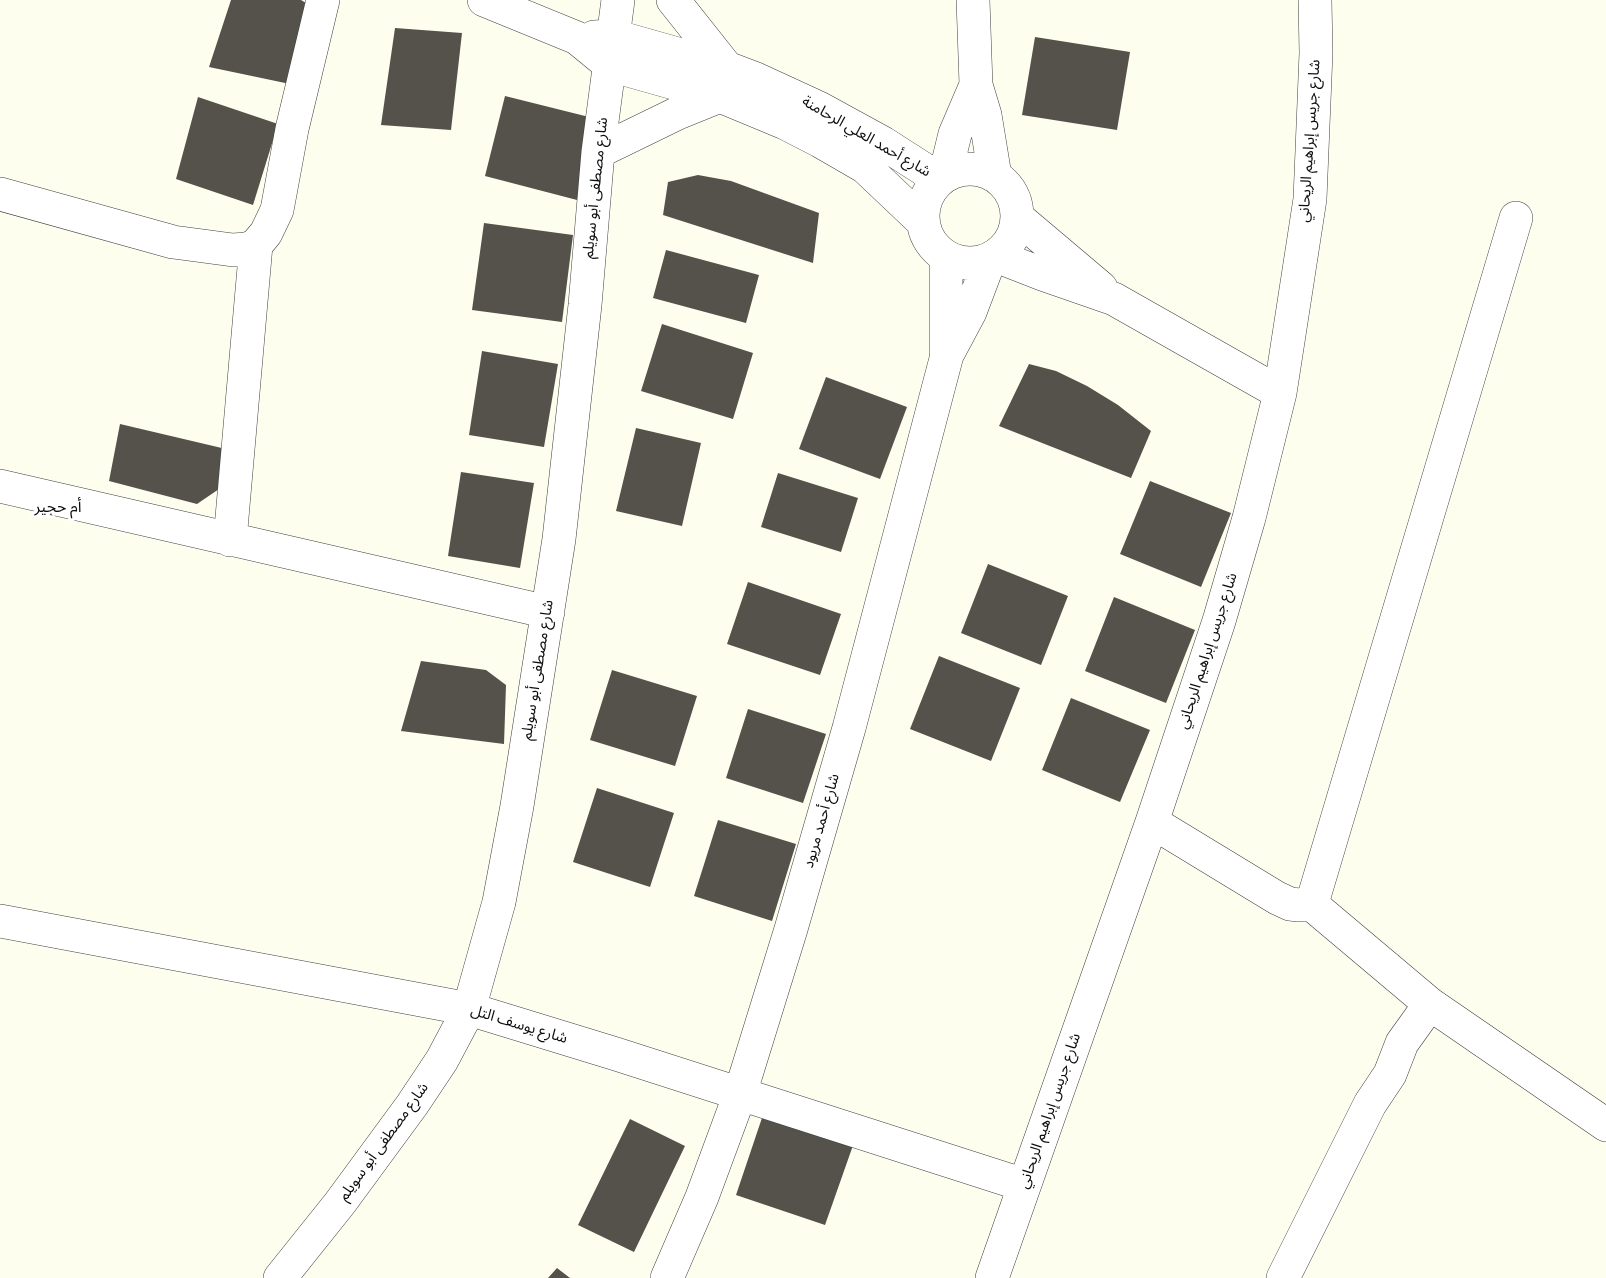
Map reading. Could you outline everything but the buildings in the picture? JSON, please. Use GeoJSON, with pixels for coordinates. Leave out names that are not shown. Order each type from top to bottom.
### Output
{"type":"FeatureCollection","features":[{"type":"Feature","properties":{"kind":"street"},"geometry":{"type":"LineString","coordinates":[[0,194],[173,242],[233,250],[247,249],[256,245],[266,234],[277,210],[292,129],[323,0]]}},
{"type":"Feature","properties":{"kind":"street","name":"شارع أحمد العلي الرحامنة"},"geometry":{"type":"LineString","coordinates":[[483,0],[612,51],[819,108],[942,177]]}},
{"type":"Feature","properties":{"kind":"street","name":"شارع مصطفى أبو سويلم"},"geometry":{"type":"LineString","coordinates":[[280,1278],[340,1203],[442,1060],[469,1009],[499,902],[548,612],[570,448],[598,152],[618,0]]}},
{"type":"Feature","properties":{"kind":"street","name":"شارع أحمد العلي الرحامنة"},"geometry":{"type":"LineString","coordinates":[[673,0],[723,82],[785,123],[865,167],[922,220]]}},
{"type":"Feature","properties":{"kind":"street"},"geometry":{"type":"LineString","coordinates":[[973,0],[976,85],[985,116],[995,176]]}},
{"type":"Feature","properties":{"kind":"street","name":"شارع جريس إبراهيم الريحاني"},"geometry":{"type":"LineString","coordinates":[[992,1278],[1152,822],[1219,621],[1249,518],[1280,393],[1310,198],[1316,53],[1315,0]]}},
{"type":"Feature","properties":{"kind":"street"},"geometry":{"type":"LineString","coordinates":[[598,152],[678,113],[723,82]]}},
{"type":"Feature","properties":{"kind":"street"},"geometry":{"type":"LineString","coordinates":[[942,177],[965,169],[976,169],[995,176],[1011,194],[1016,205],[1017,217],[1013,235],[1009,243],[993,257],[968,264],[946,258],[926,235],[922,220],[926,198],[942,177],[955,134],[976,85]]}},
{"type":"Feature","properties":{"kind":"street"},"geometry":{"type":"LineString","coordinates":[[1017,217],[1114,298],[1280,393]]}},
{"type":"Feature","properties":{"kind":"street"},"geometry":{"type":"LineString","coordinates":[[1152,822],[1277,898],[1290,904],[1310,903],[1319,886],[1516,218]]}},
{"type":"Feature","properties":{"kind":"street"},"geometry":{"type":"LineString","coordinates":[[230,540],[256,245]]}},
{"type":"Feature","properties":{"kind":"street"},"geometry":{"type":"LineString","coordinates":[[993,257],[1114,298]]}},
{"type":"Feature","properties":{"kind":"street","name":"شارع أحمد مريود"},"geometry":{"type":"LineString","coordinates":[[946,355],[970,312],[993,257]]}},
{"type":"Feature","properties":{"kind":"street","name":"شارع أحمد مريود"},"geometry":{"type":"LineString","coordinates":[[667,1278],[702,1197],[740,1094],[849,728],[946,355],[946,258]]}},
{"type":"Feature","properties":{"kind":"street"},"geometry":{"type":"LineString","coordinates":[[0,486],[548,612]]}},
{"type":"Feature","properties":{"kind":"street"},"geometry":{"type":"LineString","coordinates":[[1310,903],[1430,1004],[1606,1125]]}},
{"type":"Feature","properties":{"kind":"street","name":"شارع يوسف التل"},"geometry":{"type":"LineString","coordinates":[[0,921],[134,948],[469,1009],[1024,1185]]}},
{"type":"Feature","properties":{"kind":"street"},"geometry":{"type":"LineString","coordinates":[[1283,1278],[1370,1104],[1390,1074],[1402,1044],[1430,1004]]}},
{"type":"Feature","properties":{"kind":"district","name":"أم حجير"},"geometry":{"type":"Point","coordinates":[58,508]}}]}
